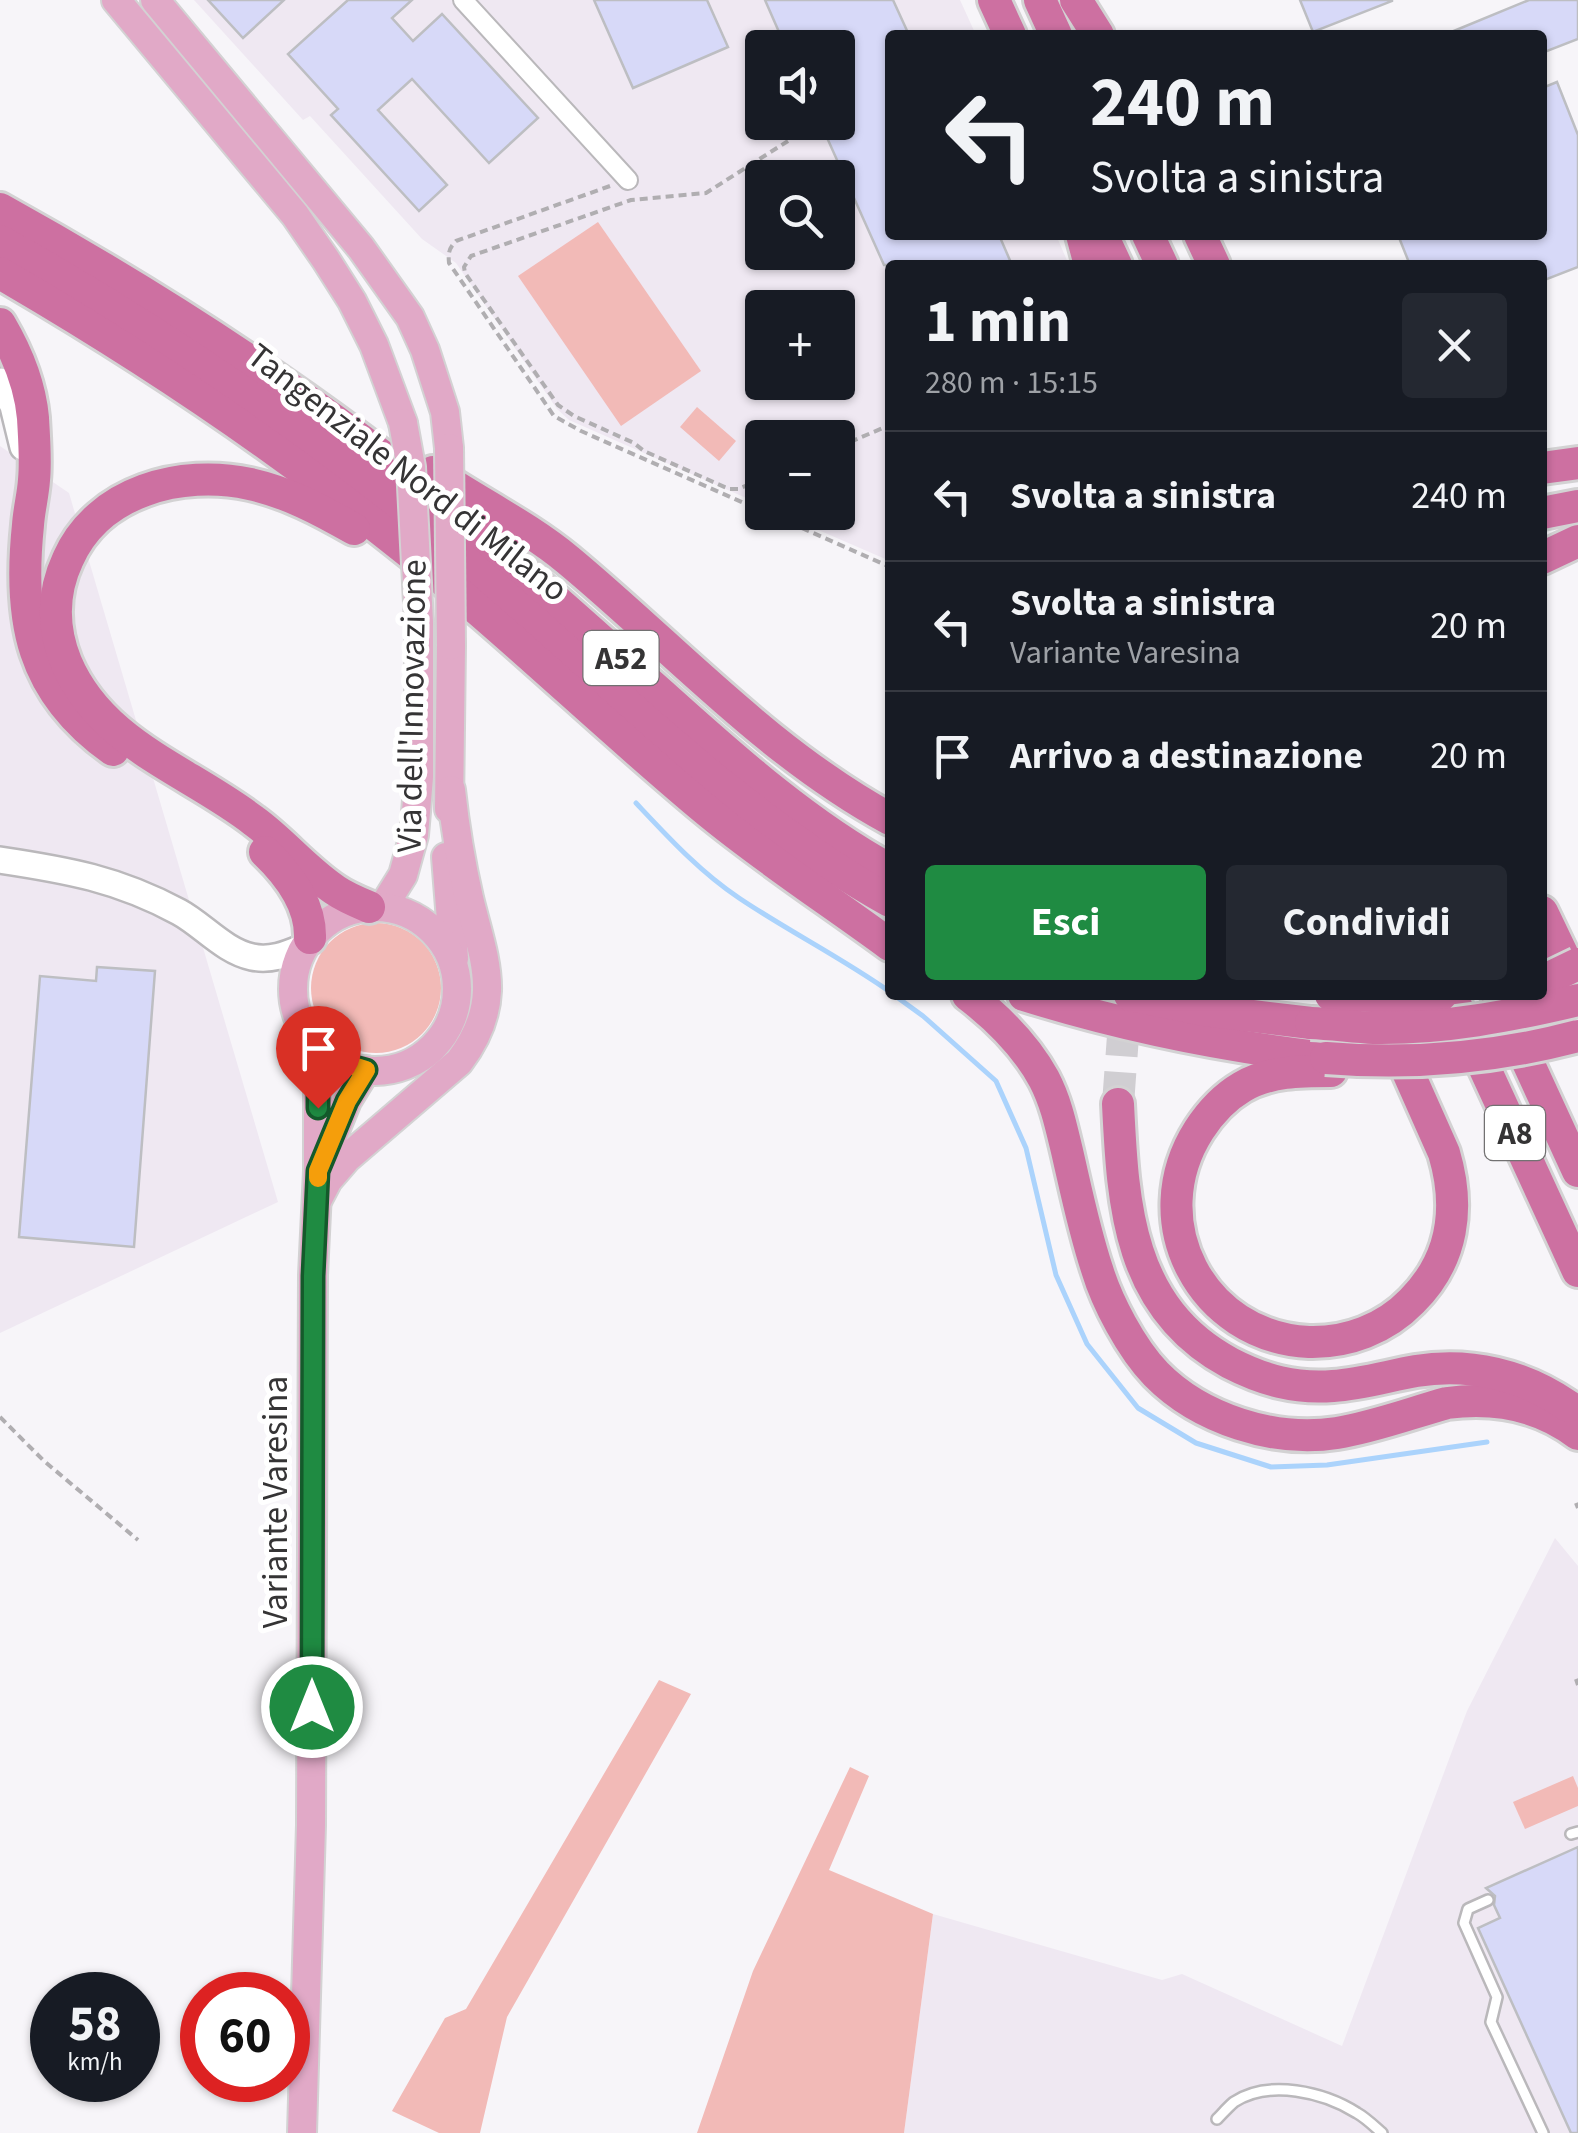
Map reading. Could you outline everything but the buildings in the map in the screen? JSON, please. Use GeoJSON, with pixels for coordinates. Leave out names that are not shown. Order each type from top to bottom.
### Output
{"type":"FeatureCollection","features":[{"type":"Feature","properties":{"kind":"highway"},"geometry":{"type":"LineString","coordinates":[[994,0],[1008,30]]}},
{"type":"Feature","properties":{"kind":"highway"},"geometry":{"type":"LineString","coordinates":[[1040,0],[1054,30]]}},
{"type":"Feature","properties":{"kind":"highway"},"geometry":{"type":"LineString","coordinates":[[1076,0],[1095,30]]}},
{"type":"Feature","properties":{"kind":"highway","name":"Tangenziale Nord di Milano"},"geometry":{"type":"LineString","coordinates":[[0,209],[246,356],[405,472],[776,793],[885,867]]}},
{"type":"Feature","properties":{"kind":"highway","name":"Tangenziale Nord di Milano"},"geometry":{"type":"LineString","coordinates":[[0,241],[141,323],[286,421],[461,558],[774,826],[822,861],[885,898]]}},
{"type":"Feature","properties":{"kind":"highway"},"geometry":{"type":"LineString","coordinates":[[0,274],[137,356],[272,446],[394,540],[704,809],[885,941]]}},
{"type":"Feature","properties":{"kind":"highway"},"geometry":{"type":"LineString","coordinates":[[152,297],[355,416],[463,492],[551,547],[780,746],[830,784],[885,816]]}},
{"type":"Feature","properties":{"kind":"highway"},"geometry":{"type":"LineString","coordinates":[[0,324],[22,367],[33,417],[34,476],[25,582],[30,628],[41,667],[74,720],[92,735],[230,823],[272,859],[301,897],[308,916],[307,943]]}},
{"type":"Feature","properties":{"kind":"highway"},"geometry":{"type":"LineString","coordinates":[[1547,467],[1578,463]]}},
{"type":"Feature","properties":{"kind":"highway"},"geometry":{"type":"LineString","coordinates":[[376,907],[338,893],[258,823],[152,757],[106,721],[71,674],[59,642],[56,594],[74,546],[108,509],[150,488],[199,480],[251,484],[307,504],[378,543],[540,663]]}},
{"type":"Feature","properties":{"kind":"highway"},"geometry":{"type":"LineString","coordinates":[[1547,512],[1578,506]]}},
{"type":"Feature","properties":{"kind":"highway"},"geometry":{"type":"LineString","coordinates":[[1547,556],[1578,541]]}},
{"type":"Feature","properties":{"kind":"highway"},"geometry":{"type":"LineString","coordinates":[[825,898],[885,930]]}},
{"type":"Feature","properties":{"kind":"highway"},"geometry":{"type":"LineString","coordinates":[[1547,925],[1566,975]]}},
{"type":"Feature","properties":{"kind":"highway"},"geometry":{"type":"LineString","coordinates":[[974,1000],[1010,1032],[1045,1080],[1062,1126],[1102,1284],[1118,1318],[1152,1370],[1184,1396],[1226,1418],[1293,1434],[1337,1432],[1465,1400],[1515,1404],[1550,1417],[1578,1434]]}},
{"type":"Feature","properties":{"kind":"highway"},"geometry":{"type":"LineString","coordinates":[[1041,1000],[1121,1024],[1329,1064]]}},
{"type":"Feature","properties":{"kind":"highway"},"geometry":{"type":"LineString","coordinates":[[1155,1000],[1204,1010],[1374,1028],[1482,1020],[1578,1000]]}},
{"type":"Feature","properties":{"kind":"highway"},"geometry":{"type":"LineString","coordinates":[[1376,1000],[1444,1152],[1453,1191],[1448,1241],[1420,1294],[1382,1324],[1335,1341],[1279,1338],[1261,1332],[1222,1308],[1194,1271],[1177,1229],[1175,1208],[1187,1151],[1218,1106],[1241,1087],[1276,1074],[1329,1064],[1397,1062],[1452,1059],[1578,1036]]}},
{"type":"Feature","properties":{"kind":"highway","name":"A8"},"geometry":{"type":"LineString","coordinates":[[1454,1000],[1578,1271]]}},
{"type":"Feature","properties":{"kind":"highway","name":"A8"},"geometry":{"type":"LineString","coordinates":[[1499,1000],[1578,1171]]}},
{"type":"Feature","properties":{"kind":"highway"},"geometry":{"type":"LineString","coordinates":[[1118,1104],[1122,1179],[1140,1261],[1163,1305],[1189,1334],[1214,1352],[1258,1376],[1311,1387],[1343,1386],[1436,1369],[1490,1372],[1540,1390],[1578,1414]]}},
{"type":"Feature","properties":{"kind":"main road","name":"Via dell'Innovazione"},"geometry":{"type":"LineString","coordinates":[[116,0],[294,215],[326,260],[374,346],[403,423],[412,467],[419,622],[419,777],[414,835],[403,875],[376,907]]}},
{"type":"Feature","properties":{"kind":"main road","name":"Via dell'Innovazione"},"geometry":{"type":"LineString","coordinates":[[155,0],[361,248],[410,317],[425,350],[444,412],[449,448],[451,790],[446,846],[455,970]]}},
{"type":"Feature","properties":{"kind":"main road"},"geometry":{"type":"LineString","coordinates":[[316,1205],[328,1180],[347,1158],[458,1062],[480,1024],[487,981],[458,850],[451,790]]}},
{"type":"Feature","properties":{"kind":"main road"},"geometry":{"type":"LineString","coordinates":[[376,907],[397,910],[423,923],[443,943],[455,970],[456,999],[448,1026],[431,1049],[407,1065],[380,1071],[340,1063],[318,1048],[302,1027],[294,1001],[294,975],[307,943],[330,920],[376,907]]}},
{"type":"Feature","properties":{"kind":"main road","name":"Variante Varesina"},"geometry":{"type":"LineString","coordinates":[[302,2133],[311,1825],[318,1048]]}},
{"type":"Feature","properties":{"kind":"main road","name":"Variante Varesina"},"geometry":{"type":"LineString","coordinates":[[318,1171],[347,1101],[366,1070]]}},
{"type":"Feature","properties":{"kind":"street"},"geometry":{"type":"LineString","coordinates":[[464,0],[628,180]]}},
{"type":"Feature","properties":{"kind":"street"},"geometry":{"type":"LineString","coordinates":[[0,382],[13,406],[22,440],[28,527]]}},
{"type":"Feature","properties":{"kind":"street"},"geometry":{"type":"LineString","coordinates":[[0,860],[91,876],[127,888],[180,913],[252,957],[278,957],[307,943]]}},
{"type":"Feature","properties":{"kind":"lane"},"geometry":{"type":"LineString","coordinates":[[1488,1900],[1468,1909],[1464,1923],[1496,1997],[1491,2022],[1542,2133]]}},
{"type":"Feature","properties":{"kind":"lane"},"geometry":{"type":"LineString","coordinates":[[1217,2119],[1236,2101],[1259,2092],[1290,2090],[1356,2112],[1382,2133]]}},
{"type":"Feature","properties":{"kind":"path"},"geometry":{"type":"LineString","coordinates":[[745,487],[730,489],[644,452],[634,443],[563,410],[464,268],[471,256],[631,200],[706,193],[788,141]]}},
{"type":"Feature","properties":{"kind":"path"},"geometry":{"type":"LineString","coordinates":[[628,180],[456,241],[450,246],[450,263],[554,416],[581,432],[745,504]]}},
{"type":"Feature","properties":{"kind":"path"},"geometry":{"type":"LineString","coordinates":[[855,440],[885,427]]}},
{"type":"Feature","properties":{"kind":"path"},"geometry":{"type":"LineString","coordinates":[[806,530],[885,564]]}},
{"type":"Feature","properties":{"kind":"path"},"geometry":{"type":"LineString","coordinates":[[0,1416],[44,1460],[138,1540]]}},
{"type":"Feature","properties":{"kind":"shaded area"},"geometry":{"type":"Polygon","coordinates":[[[194,0],[960,0],[974,30],[885,30],[885,240],[1058,240],[1067,260],[885,260],[885,559],[818,530],[855,530],[855,420],[745,420],[745,498],[569,420],[557,409],[456,263],[422,239],[310,116],[303,120],[194,0]]]}},
{"type":"Feature","properties":{"kind":"shaded area"},"geometry":{"type":"Polygon","coordinates":[[[598,222],[701,371],[621,426],[518,276],[598,222]]]}},
{"type":"Feature","properties":{"kind":"shaded area"},"geometry":{"type":"Polygon","coordinates":[[[697,407],[736,441],[719,461],[680,427],[697,407]]]}},
{"type":"Feature","properties":{"kind":"shaded area"},"geometry":{"type":"Polygon","coordinates":[[[0,446],[69,493],[278,1202],[0,1333],[0,446]]]}},
{"type":"Feature","properties":{"kind":"shaded area"},"geometry":{"type":"Polygon","coordinates":[[[376,923],[401,928],[422,942],[436,963],[441,988],[436,1013],[422,1034],[401,1048],[376,1053],[351,1048],[330,1034],[316,1013],[311,988],[316,963],[330,942],[351,928],[376,923]]]}},
{"type":"Feature","properties":{"kind":"shaded area"},"geometry":{"type":"Polygon","coordinates":[[[1555,1538],[1578,1566],[1578,2133],[904,2133],[933,1914],[1162,1980],[1182,1974],[1342,2046],[1467,1711],[1555,1538]]]}},
{"type":"Feature","properties":{"kind":"shaded area"},"geometry":{"type":"Polygon","coordinates":[[[659,1680],[691,1694],[507,2017],[480,2133],[439,2133],[392,2111],[445,2018],[466,2009],[659,1680]]]}},
{"type":"Feature","properties":{"kind":"shaded area"},"geometry":{"type":"Polygon","coordinates":[[[850,1767],[869,1776],[829,1870],[933,1914],[904,2133],[697,2133],[753,1971],[850,1767]]]}},
{"type":"Feature","properties":{"kind":"shaded area"},"geometry":{"type":"Polygon","coordinates":[[[1573,1776],[1578,1806],[1525,1829],[1513,1802],[1573,1776]]]}},
{"type":"Feature","properties":{"kind":"waterway"},"geometry":{"type":"LineString","coordinates":[[636,803],[685,854],[725,888],[885,989]]}},
{"type":"Feature","properties":{"kind":"waterway"},"geometry":{"type":"LineString","coordinates":[[901,1000],[996,1081],[1026,1148],[1056,1275],[1087,1344],[1138,1408],[1196,1443],[1271,1467],[1327,1465],[1487,1442]]}},
{"type":"Feature","properties":{"kind":"tunnel"},"geometry":{"type":"LineString","coordinates":[[1118,1104],[1126,1000]]}},
{"type":"Feature","properties":{"kind":"slow traffic"},"geometry":{"type":"LineString","coordinates":[[318,1178],[347,1101],[366,1070],[335,1060]]}},
{"type":"Feature","properties":{"kind":"route"},"geometry":{"type":"LineString","coordinates":[[312,1707],[313,1276],[318,1171],[347,1101],[366,1070],[340,1063],[318,1048],[318,1108]]}}]}
